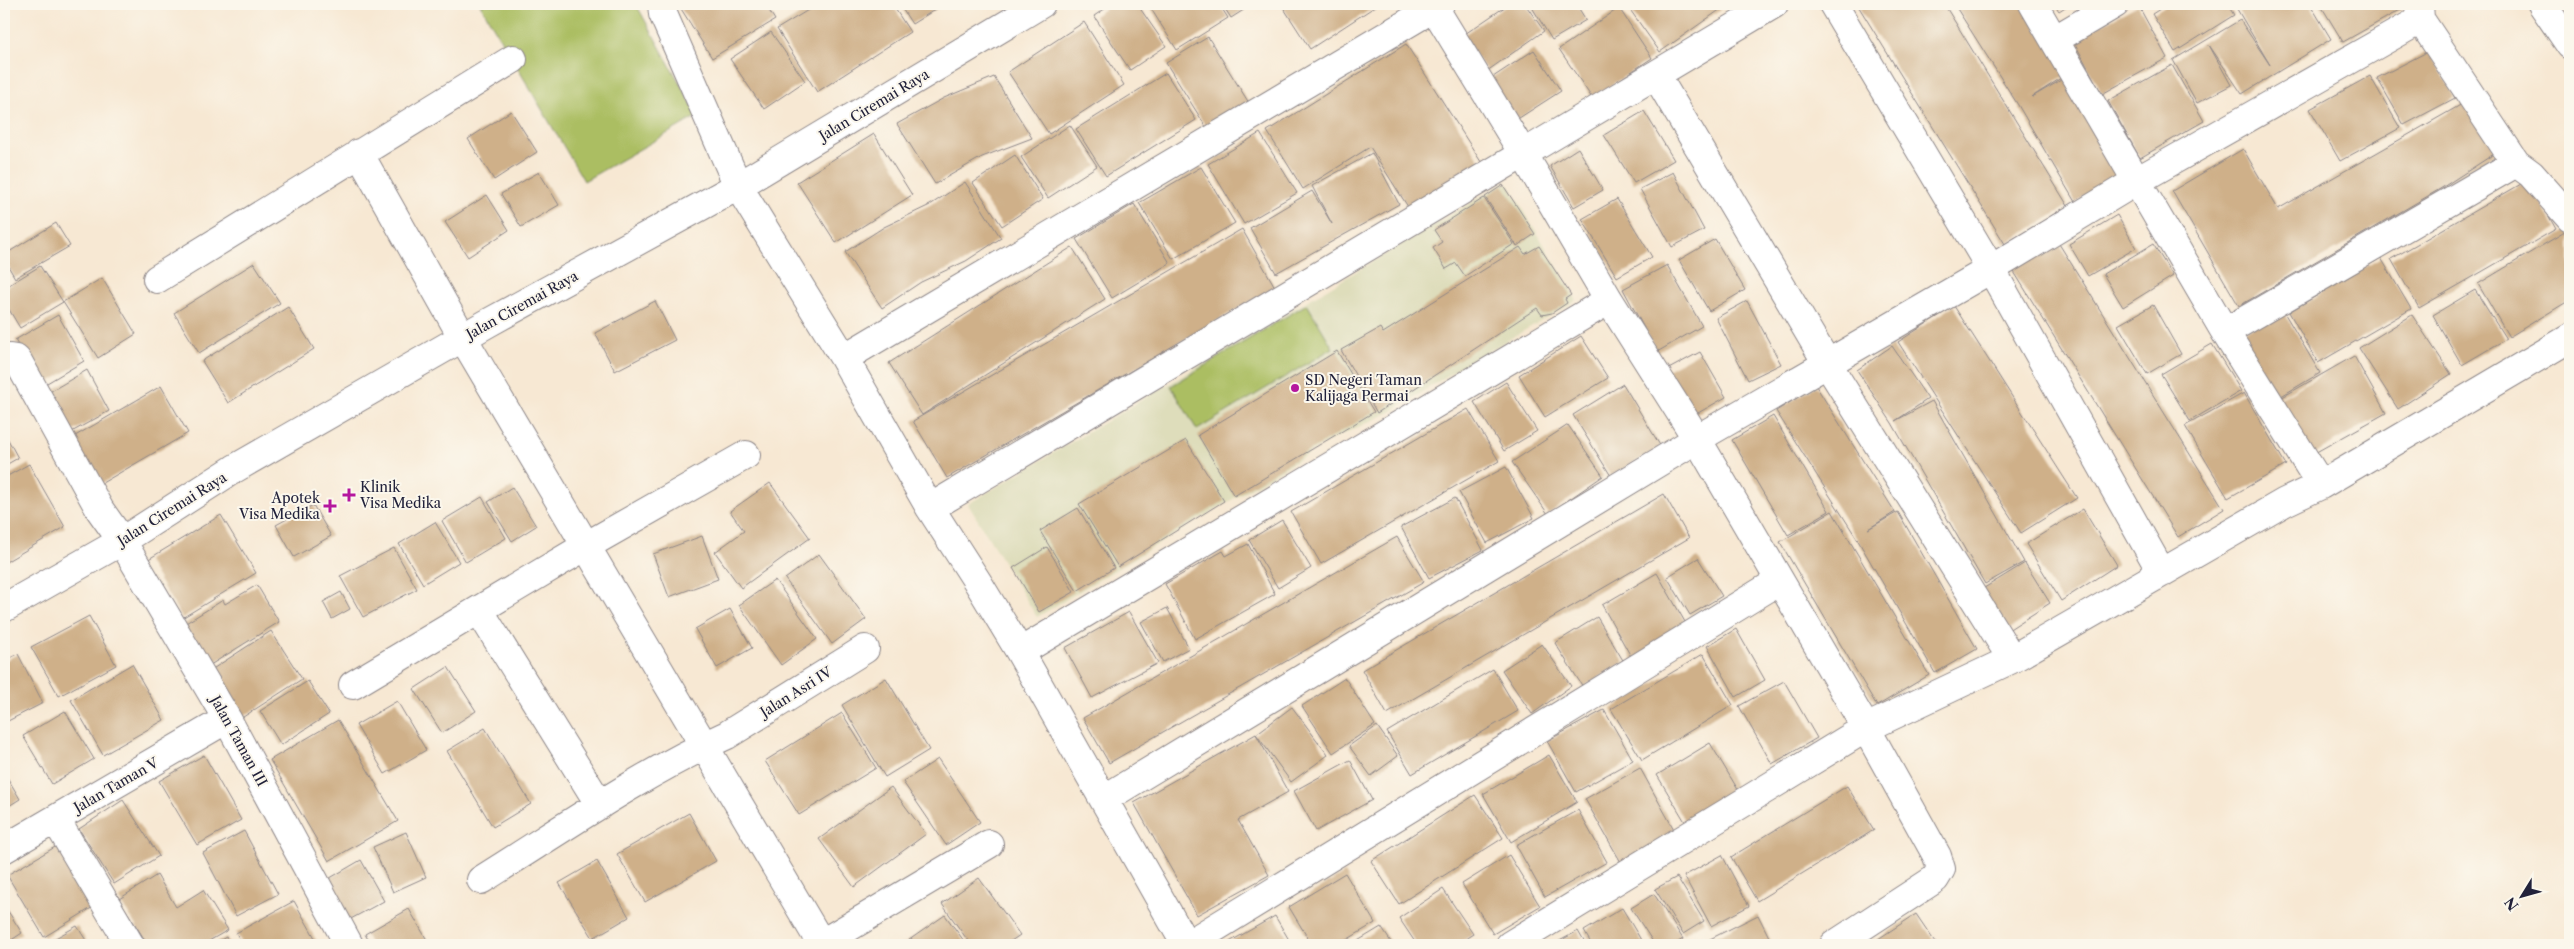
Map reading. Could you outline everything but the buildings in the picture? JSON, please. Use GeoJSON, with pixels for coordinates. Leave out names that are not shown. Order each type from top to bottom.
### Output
{"type":"FeatureCollection","features":[{"type":"Feature","properties":{"kind":"street"},"geometry":{"type":"LineString","coordinates":[[662,4],[663,14],[738,186],[844,358],[930,508],[1020,652],[1186,945],[1779,581]]}},
{"type":"Feature","properties":{"kind":"street","name":"Jalan Ciremai Raya"},"geometry":{"type":"LineString","coordinates":[[4,608],[122,541],[234,470],[463,338],[738,186],[1041,4]]}},
{"type":"Feature","properties":{"kind":"street"},"geometry":{"type":"LineString","coordinates":[[930,508],[1774,4]]}},
{"type":"Feature","properties":{"kind":"street"},"geometry":{"type":"LineString","coordinates":[[1833,4],[1991,269],[2162,573]]}},
{"type":"Feature","properties":{"kind":"street"},"geometry":{"type":"LineString","coordinates":[[2033,4],[2135,182],[2225,332],[2321,485]]}},
{"type":"Feature","properties":{"kind":"street"},"geometry":{"type":"LineString","coordinates":[[2054,40],[2115,4]]}},
{"type":"Feature","properties":{"kind":"street"},"geometry":{"type":"LineString","coordinates":[[2542,4],[2570,45]]}},
{"type":"Feature","properties":{"kind":"street"},"geometry":{"type":"LineString","coordinates":[[844,358],[1435,5],[1609,300],[1696,439],[1866,728],[1937,856],[1940,869],[1935,879],[1834,945]]}},
{"type":"Feature","properties":{"kind":"street"},"geometry":{"type":"LineString","coordinates":[[1104,799],[1696,439],[1991,269],[2420,11],[2516,163],[2531,174],[2570,218]]}},
{"type":"Feature","properties":{"kind":"street"},"geometry":{"type":"LineString","coordinates":[[157,279],[513,59]]}},
{"type":"Feature","properties":{"kind":"street"},"geometry":{"type":"LineString","coordinates":[[1656,75],[1827,363],[2012,659]]}},
{"type":"Feature","properties":{"kind":"street"},"geometry":{"type":"LineString","coordinates":[[359,153],[463,338],[586,546],[715,740],[821,945],[989,844]]}},
{"type":"Feature","properties":{"kind":"street"},"geometry":{"type":"LineString","coordinates":[[2225,332],[2516,163]]}},
{"type":"Feature","properties":{"kind":"street"},"geometry":{"type":"LineString","coordinates":[[1020,652],[1609,300]]}},
{"type":"Feature","properties":{"kind":"street"},"geometry":{"type":"LineString","coordinates":[[1510,945],[1866,728],[2012,659],[2285,502],[2321,485],[2570,338]]}},
{"type":"Feature","properties":{"kind":"street","name":"Jalan Taman III"},"geometry":{"type":"LineString","coordinates":[[4,362],[10,358],[16,358],[19,363],[100,510],[122,541],[227,719],[349,945]]}},
{"type":"Feature","properties":{"kind":"street"},"geometry":{"type":"LineString","coordinates":[[353,685],[586,546],[746,455]]}},
{"type":"Feature","properties":{"kind":"street"},"geometry":{"type":"LineString","coordinates":[[479,610],[600,805]]}},
{"type":"Feature","properties":{"kind":"street","name":"Jalan Asri IV"},"geometry":{"type":"LineString","coordinates":[[481,880],[600,805],[715,740],[865,649]]}},
{"type":"Feature","properties":{"kind":"street","name":"Jalan Taman V"},"geometry":{"type":"LineString","coordinates":[[4,849],[227,719]]}},
{"type":"Feature","properties":{"kind":"street"},"geometry":{"type":"LineString","coordinates":[[56,820],[130,945]]}},
{"type":"Feature","properties":{"kind":"shaded area","name":"SD Negeri Taman Kalijaga Permai"},"geometry":{"type":"Polygon","coordinates":[[[1504,183],[1509,185],[1576,299],[1574,302],[1466,364],[1390,412],[1331,440],[1037,617],[968,504],[1504,183]]]}},
{"type":"Feature","properties":{"kind":"green space"},"geometry":{"type":"Polygon","coordinates":[[[480,4],[636,4],[698,116],[584,181],[480,4]]]}},
{"type":"Feature","properties":{"kind":"green space"},"geometry":{"type":"Polygon","coordinates":[[[1307,304],[1333,348],[1197,430],[1171,386],[1307,304]]]}},
{"type":"Feature","properties":{"kind":"place","name":"SD Negeri Taman Kalijaga Permai"},"geometry":{"type":"Point","coordinates":[1295,388]}},
{"type":"Feature","properties":{"kind":"place","name":"Klinik Visa Medika"},"geometry":{"type":"Point","coordinates":[349,495]}},
{"type":"Feature","properties":{"kind":"place","name":"Apotek Visa Medika"},"geometry":{"type":"Point","coordinates":[330,506]}}]}
